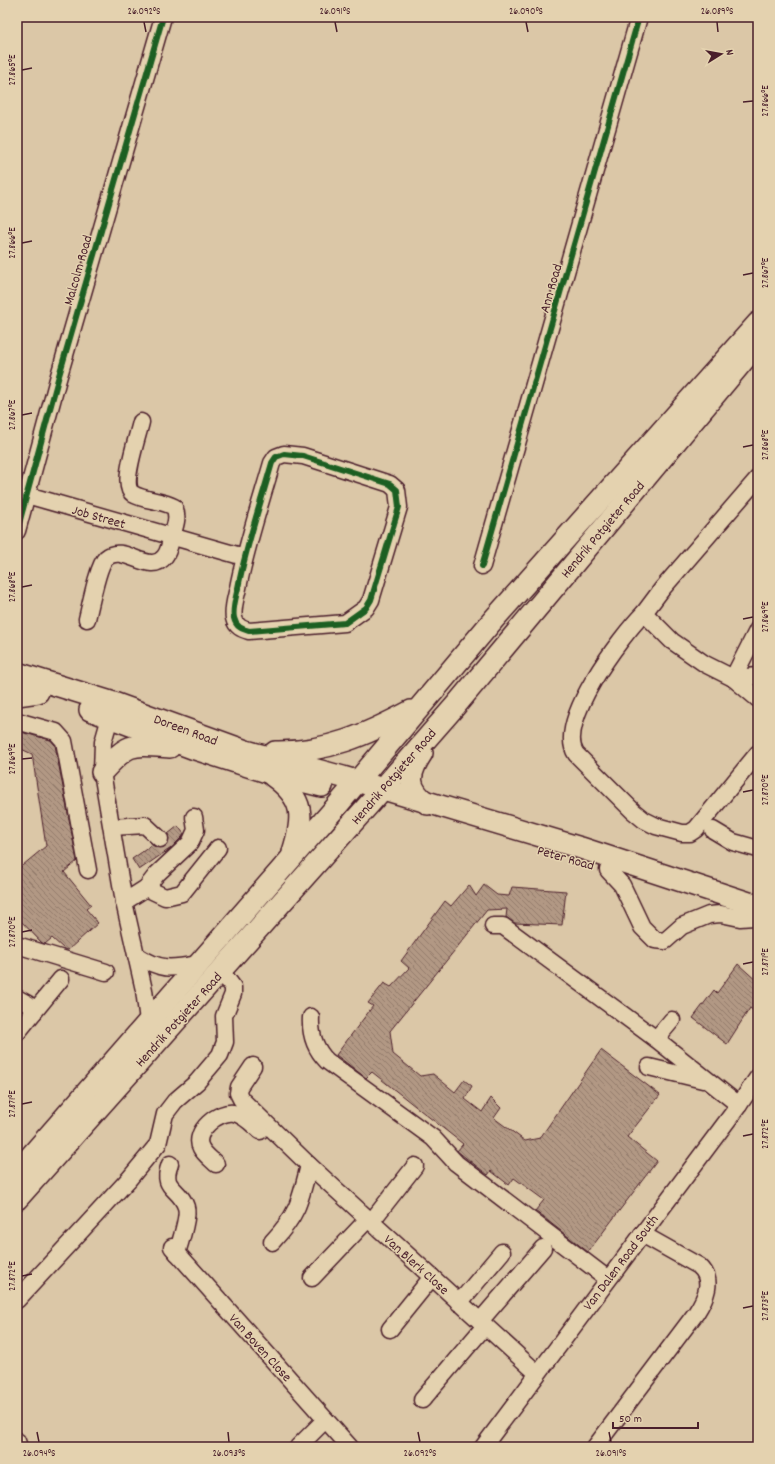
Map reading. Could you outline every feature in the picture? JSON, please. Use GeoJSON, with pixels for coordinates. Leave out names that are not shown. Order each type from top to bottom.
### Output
{"type":"FeatureCollection","features":[{"type":"Feature","properties":{"kind":"main road","name":"Hendrik Potgieter Road"},"geometry":{"type":"LineString","coordinates":[[17,1172],[352,788],[499,613],[758,323]]}},
{"type":"Feature","properties":{"kind":"main road","name":"Hendrik Potgieter Road"},"geometry":{"type":"LineString","coordinates":[[17,1199],[456,705],[758,343]]}},
{"type":"Feature","properties":{"kind":"main road","name":"Doreen Road"},"geometry":{"type":"LineString","coordinates":[[17,673],[112,710],[192,748],[270,773],[352,788]]}},
{"type":"Feature","properties":{"kind":"main road","name":"Doreen Road"},"geometry":{"type":"LineString","coordinates":[[17,688],[112,710],[246,752],[352,788]]}},
{"type":"Feature","properties":{"kind":"main road"},"geometry":{"type":"LineString","coordinates":[[17,695],[38,692]]}},
{"type":"Feature","properties":{"kind":"main road"},"geometry":{"type":"LineString","coordinates":[[428,804],[419,797],[413,787],[411,774],[412,768],[456,705]]}},
{"type":"Feature","properties":{"kind":"main road"},"geometry":{"type":"LineString","coordinates":[[246,752],[285,752],[327,748],[361,736],[420,706]]}},
{"type":"Feature","properties":{"kind":"main road"},"geometry":{"type":"LineString","coordinates":[[102,772],[122,750],[130,746],[145,745],[192,748]]}},
{"type":"Feature","properties":{"kind":"main road"},"geometry":{"type":"LineString","coordinates":[[270,773],[290,790],[299,805],[301,824],[292,857]]}},
{"type":"Feature","properties":{"kind":"main road"},"geometry":{"type":"LineString","coordinates":[[352,788],[377,795]]}},
{"type":"Feature","properties":{"kind":"main road","name":"Peter Road"},"geometry":{"type":"LineString","coordinates":[[377,795],[428,804],[603,855],[757,914]]}},
{"type":"Feature","properties":{"kind":"main road","name":"Peter Road"},"geometry":{"type":"LineString","coordinates":[[377,795],[608,870],[757,914]]}},
{"type":"Feature","properties":{"kind":"street","name":"Malcolm Road"},"geometry":{"type":"LineString","coordinates":[[17,531],[163,17]]}},
{"type":"Feature","properties":{"kind":"street","name":"Ann Road"},"geometry":{"type":"LineString","coordinates":[[482,566],[639,17]]}},
{"type":"Feature","properties":{"kind":"street"},"geometry":{"type":"LineString","coordinates":[[87,619],[101,566],[105,558],[112,554],[121,554],[154,564],[165,556],[177,520],[177,512],[174,507],[131,493],[128,488],[128,476],[141,422]]}},
{"type":"Feature","properties":{"kind":"street"},"geometry":{"type":"LineString","coordinates":[[284,454],[303,456],[383,481],[397,490],[398,507],[371,600],[366,608],[345,623],[249,631],[242,629],[236,624],[234,616],[244,557],[272,463],[276,457],[284,454]]}},
{"type":"Feature","properties":{"kind":"street"},"geometry":{"type":"LineString","coordinates":[[758,478],[662,588],[644,613],[629,628],[607,658],[578,711],[571,734],[572,747],[576,754],[633,811],[644,820],[656,826],[686,833],[696,829],[758,753]]}},
{"type":"Feature","properties":{"kind":"street","name":"Job Street"},"geometry":{"type":"LineString","coordinates":[[27,495],[244,557]]}},
{"type":"Feature","properties":{"kind":"street"},"geometry":{"type":"LineString","coordinates":[[644,613],[672,641],[705,664],[733,678],[758,699]]}},
{"type":"Feature","properties":{"kind":"street"},"geometry":{"type":"LineString","coordinates":[[733,678],[758,629]]}},
{"type":"Feature","properties":{"kind":"street"},"geometry":{"type":"LineString","coordinates":[[733,678],[758,676]]}},
{"type":"Feature","properties":{"kind":"street"},"geometry":{"type":"LineString","coordinates":[[112,710],[103,742],[102,772],[124,902],[136,955],[148,1021]]}},
{"type":"Feature","properties":{"kind":"street"},"geometry":{"type":"LineString","coordinates":[[17,721],[56,732],[64,741],[88,870]]}},
{"type":"Feature","properties":{"kind":"street"},"geometry":{"type":"LineString","coordinates":[[124,902],[146,888],[157,874],[166,850],[194,837],[196,830],[194,817]]}},
{"type":"Feature","properties":{"kind":"street"},"geometry":{"type":"LineString","coordinates":[[112,827],[145,826],[166,850]]}},
{"type":"Feature","properties":{"kind":"street"},"geometry":{"type":"LineString","coordinates":[[713,830],[733,842],[758,849]]}},
{"type":"Feature","properties":{"kind":"street"},"geometry":{"type":"LineString","coordinates":[[146,888],[165,897],[182,893],[218,848]]}},
{"type":"Feature","properties":{"kind":"street"},"geometry":{"type":"LineString","coordinates":[[608,870],[624,889],[642,927],[655,940],[665,941],[682,926],[709,915],[721,914],[740,918],[757,914]]}},
{"type":"Feature","properties":{"kind":"street"},"geometry":{"type":"LineString","coordinates":[[493,926],[503,926],[656,1039],[739,1105]]}},
{"type":"Feature","properties":{"kind":"street"},"geometry":{"type":"LineString","coordinates":[[17,945],[106,972]]}},
{"type":"Feature","properties":{"kind":"street"},"geometry":{"type":"LineString","coordinates":[[136,955],[151,964],[162,968],[174,968],[199,964]]}},
{"type":"Feature","properties":{"kind":"street"},"geometry":{"type":"LineString","coordinates":[[17,1300],[158,1144],[165,1114],[175,1101],[197,1082],[220,1055],[225,1042],[224,1016],[233,994],[233,987],[221,971]]}},
{"type":"Feature","properties":{"kind":"street"},"geometry":{"type":"LineString","coordinates":[[17,1033],[61,979]]}},
{"type":"Feature","properties":{"kind":"street"},"geometry":{"type":"LineString","coordinates":[[17,998],[28,1004],[34,1012]]}},
{"type":"Feature","properties":{"kind":"street"},"geometry":{"type":"LineString","coordinates":[[311,1017],[310,1028],[312,1036],[322,1055],[327,1061],[433,1138],[456,1163],[608,1279]]}},
{"type":"Feature","properties":{"kind":"street"},"geometry":{"type":"LineString","coordinates":[[656,1039],[672,1020]]}},
{"type":"Feature","properties":{"kind":"street","name":"Van Blerk Close"},"geometry":{"type":"LineString","coordinates":[[253,1066],[239,1087],[238,1093],[241,1099],[303,1160],[537,1373]]}},
{"type":"Feature","properties":{"kind":"street"},"geometry":{"type":"LineString","coordinates":[[649,1067],[709,1081]]}},
{"type":"Feature","properties":{"kind":"street","name":"Van Dalen Road South"},"geometry":{"type":"LineString","coordinates":[[483,1447],[758,1078]]}},
{"type":"Feature","properties":{"kind":"street"},"geometry":{"type":"LineString","coordinates":[[216,1164],[201,1148],[199,1142],[201,1134],[212,1120],[225,1113],[235,1113],[246,1118],[273,1142],[303,1160],[300,1201],[294,1216],[272,1242]]}},
{"type":"Feature","properties":{"kind":"street","name":"Van Boven Close"},"geometry":{"type":"LineString","coordinates":[[170,1164],[167,1173],[168,1182],[184,1203],[187,1212],[175,1250],[350,1447]]}},
{"type":"Feature","properties":{"kind":"street"},"geometry":{"type":"LineString","coordinates":[[312,1278],[369,1220],[415,1166]]}},
{"type":"Feature","properties":{"kind":"street"},"geometry":{"type":"LineString","coordinates":[[595,1447],[696,1313],[704,1301],[707,1292],[704,1270],[642,1234]]}},
{"type":"Feature","properties":{"kind":"street"},"geometry":{"type":"LineString","coordinates":[[422,1400],[543,1248]]}},
{"type":"Feature","properties":{"kind":"street"},"geometry":{"type":"LineString","coordinates":[[459,1302],[502,1252]]}},
{"type":"Feature","properties":{"kind":"street"},"geometry":{"type":"LineString","coordinates":[[390,1329],[432,1277]]}},
{"type":"Feature","properties":{"kind":"street"},"geometry":{"type":"LineString","coordinates":[[298,1447],[325,1420]]}},
{"type":"Feature","properties":{"kind":"street"},"geometry":{"type":"LineString","coordinates":[[17,1441],[19,1447]]}},
{"type":"Feature","properties":{"kind":"building"},"geometry":{"type":"Polygon","coordinates":[[[21,732],[51,740],[55,745],[77,861],[64,872],[91,905],[86,909],[98,923],[68,950],[64,949],[52,938],[45,944],[42,943],[17,917],[17,870],[46,846],[32,754],[17,747],[21,732]]]}},
{"type":"Feature","properties":{"kind":"building"},"geometry":{"type":"Polygon","coordinates":[[[178,826],[184,834],[182,837],[171,848],[139,870],[132,859],[152,845],[158,848],[167,846],[169,841],[168,834],[178,826]]]}},
{"type":"Feature","properties":{"kind":"building"},"geometry":{"type":"Polygon","coordinates":[[[469,885],[476,896],[484,885],[497,895],[509,896],[512,887],[566,891],[562,925],[514,923],[506,917],[507,909],[487,910],[390,1031],[393,1054],[420,1076],[433,1074],[455,1092],[464,1080],[472,1086],[465,1099],[482,1112],[491,1098],[501,1108],[494,1118],[525,1141],[540,1138],[601,1050],[660,1095],[627,1137],[657,1161],[588,1252],[535,1211],[544,1200],[514,1178],[509,1185],[491,1171],[488,1175],[457,1151],[463,1144],[372,1072],[366,1078],[336,1055],[373,1006],[368,1003],[384,983],[391,987],[409,968],[401,961],[445,901],[451,906],[469,885]]]}},
{"type":"Feature","properties":{"kind":"building"},"geometry":{"type":"Polygon","coordinates":[[[738,964],[758,982],[758,1004],[753,1010],[750,1008],[727,1044],[693,1018],[714,990],[717,993],[738,964]]]}},
{"type":"Feature","properties":{"kind":"tunnel"},"geometry":{"type":"LineString","coordinates":[[160,839],[167,850]]}},
{"type":"Feature","properties":{"kind":"cycle path"},"geometry":{"type":"LineString","coordinates":[[17,531],[58,379],[163,17]]}},
{"type":"Feature","properties":{"kind":"cycle path"},"geometry":{"type":"LineString","coordinates":[[482,566],[639,17]]}},
{"type":"Feature","properties":{"kind":"cycle path"},"geometry":{"type":"LineString","coordinates":[[284,454],[303,456],[390,484],[397,490],[399,507],[371,600],[366,608],[345,623],[249,631],[236,624],[234,618],[234,603],[249,541],[272,463],[276,457],[284,454]]}}]}
